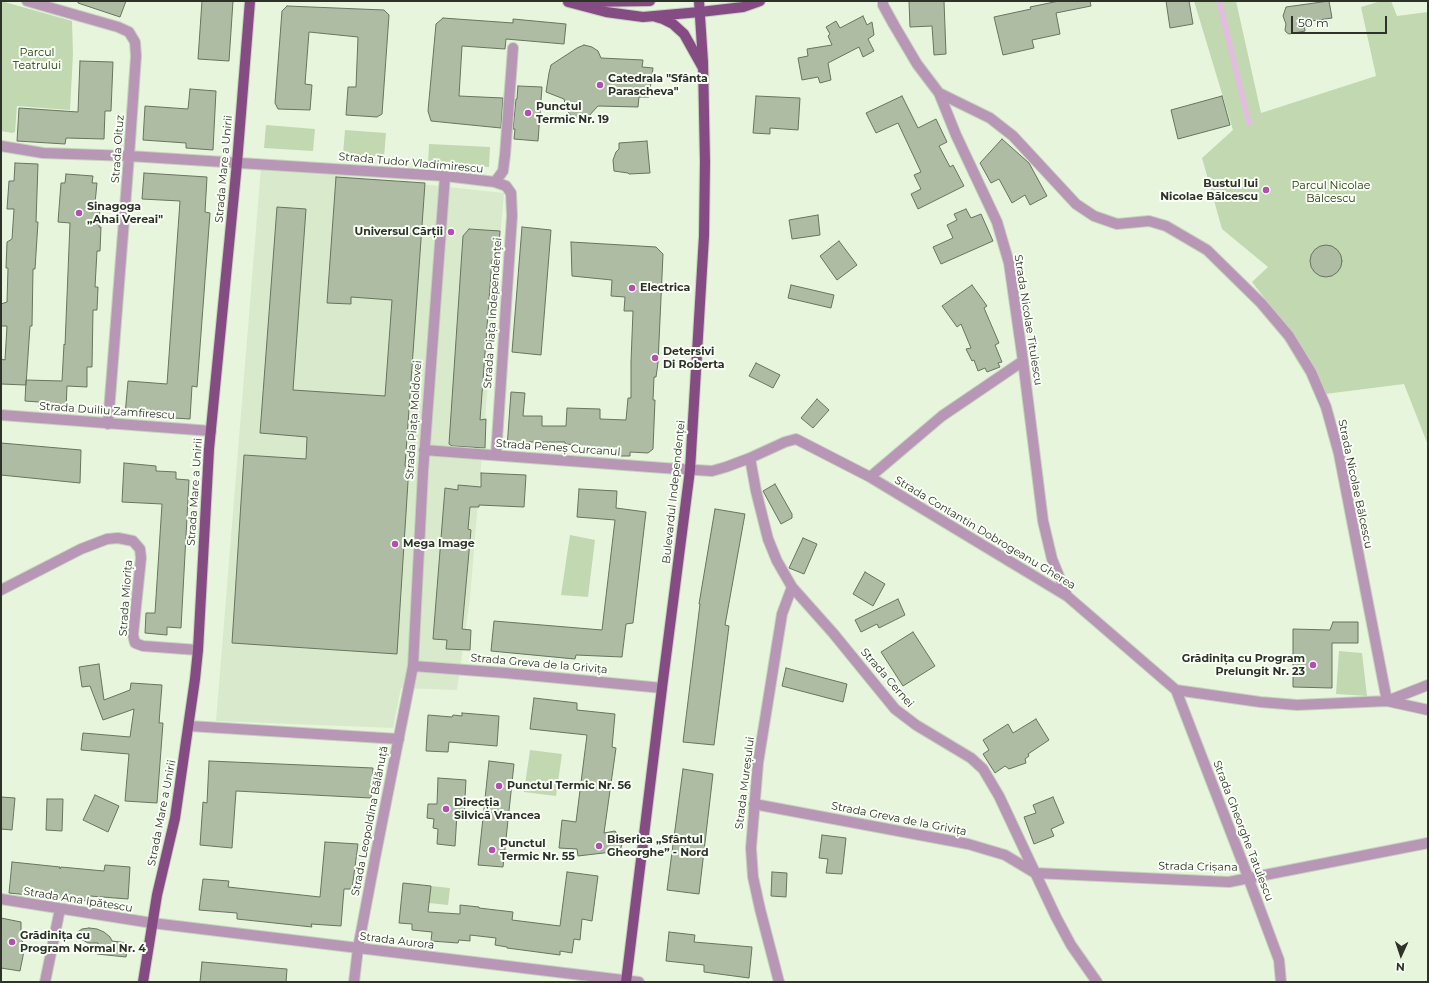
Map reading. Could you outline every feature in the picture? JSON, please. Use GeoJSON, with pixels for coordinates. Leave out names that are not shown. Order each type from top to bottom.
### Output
{"type":"FeatureCollection","features":[{"type":"Feature","properties":{"kind":"main road","name":"Strada Mare a Unirii"},"geometry":{"type":"LineString","coordinates":[[143,982],[152,923],[175,818],[189,726],[198,650],[211,431],[237,163],[250,1]]}},
{"type":"Feature","properties":{"kind":"main road"},"geometry":{"type":"LineString","coordinates":[[565,1],[606,12],[643,17],[700,12],[743,6],[760,1]]}},
{"type":"Feature","properties":{"kind":"main road"},"geometry":{"type":"LineString","coordinates":[[565,1],[648,1]]}},
{"type":"Feature","properties":{"kind":"main road","name":"Bulevardul Independenței"},"geometry":{"type":"LineString","coordinates":[[626,981],[690,470],[704,236],[704,70],[699,1]]}},
{"type":"Feature","properties":{"kind":"main road"},"geometry":{"type":"LineString","coordinates":[[652,16],[673,24],[684,34],[704,70]]}},
{"type":"Feature","properties":{"kind":"street","name":"Strada Oituz"},"geometry":{"type":"LineString","coordinates":[[27,1],[118,27],[129,32],[135,42],[136,56],[129,156],[108,424]]}},
{"type":"Feature","properties":{"kind":"street","name":"Strada Nicolae Titulescu"},"geometry":{"type":"LineString","coordinates":[[883,1],[883,5],[917,64],[938,93],[959,142],[997,222],[1010,263],[1043,522],[1052,559],[1067,596]]}},
{"type":"Feature","properties":{"kind":"street","name":"Strada Tudor Vladimirescu"},"geometry":{"type":"LineString","coordinates":[[1,146],[43,153],[129,156],[445,176],[495,182],[503,171],[506,155],[513,48]]}},
{"type":"Feature","properties":{"kind":"street","name":"Strada Nicolae Bălcescu"},"geometry":{"type":"LineString","coordinates":[[938,93],[990,118],[1012,136],[1076,204],[1094,216],[1117,224],[1150,221],[1166,226],[1207,250],[1261,303],[1289,336],[1314,379],[1326,407],[1339,454],[1387,700]]}},
{"type":"Feature","properties":{"kind":"street","name":"Strada Piața Moldovei"},"geometry":{"type":"LineString","coordinates":[[413,666],[424,450],[445,176]]}},
{"type":"Feature","properties":{"kind":"street","name":"Strada Piața Independenței"},"geometry":{"type":"LineString","coordinates":[[495,182],[506,186],[511,193],[512,216],[496,455]]}},
{"type":"Feature","properties":{"kind":"street"},"geometry":{"type":"LineString","coordinates":[[870,477],[942,416],[1023,361]]}},
{"type":"Feature","properties":{"kind":"street","name":"Strada Duiliu Zamfirescu"},"geometry":{"type":"LineString","coordinates":[[1,415],[211,431]]}},
{"type":"Feature","properties":{"kind":"street","name":"Strada Contantin Dobrogeanu Gherea"},"geometry":{"type":"LineString","coordinates":[[750,458],[785,442],[796,440],[870,477],[1067,596],[1176,690]]}},
{"type":"Feature","properties":{"kind":"street","name":"Strada Peneș Curcanul"},"geometry":{"type":"LineString","coordinates":[[424,450],[690,470]]}},
{"type":"Feature","properties":{"kind":"street"},"geometry":{"type":"LineString","coordinates":[[690,470],[719,470],[750,458]]}},
{"type":"Feature","properties":{"kind":"street","name":"Strada Cernei"},"geometry":{"type":"LineString","coordinates":[[750,458],[756,492],[768,539],[777,561],[792,588],[833,633],[895,709],[916,725],[970,758],[983,769],[999,796],[1056,918],[1071,945],[1097,982]]}},
{"type":"Feature","properties":{"kind":"street","name":"Strada Miorița"},"geometry":{"type":"LineString","coordinates":[[1,590],[81,549],[107,539],[118,538],[133,541],[140,549],[141,558],[133,635],[136,643],[143,646],[198,650]]}},
{"type":"Feature","properties":{"kind":"street","name":"Strada Mureșului"},"geometry":{"type":"LineString","coordinates":[[779,982],[753,877],[750,848],[758,763],[782,614],[792,588]]}},
{"type":"Feature","properties":{"kind":"street","name":"Strada Greva de la Grivița"},"geometry":{"type":"LineString","coordinates":[[413,666],[506,673],[662,688]]}},
{"type":"Feature","properties":{"kind":"street","name":"Strada Leopoldina Bălănuță"},"geometry":{"type":"LineString","coordinates":[[354,982],[358,948],[413,666]]}},
{"type":"Feature","properties":{"kind":"street"},"geometry":{"type":"LineString","coordinates":[[1176,690],[1260,702],[1298,705],[1387,700],[1428,685]]}},
{"type":"Feature","properties":{"kind":"street","name":"Strada Gheorghe Tatulescu"},"geometry":{"type":"LineString","coordinates":[[1176,690],[1249,879],[1278,960],[1281,982]]}},
{"type":"Feature","properties":{"kind":"street"},"geometry":{"type":"LineString","coordinates":[[1387,700],[1428,710]]}},
{"type":"Feature","properties":{"kind":"street"},"geometry":{"type":"LineString","coordinates":[[189,726],[399,739]]}},
{"type":"Feature","properties":{"kind":"street","name":"Strada Greva de la Grivița"},"geometry":{"type":"LineString","coordinates":[[754,804],[968,844],[1005,855],[1035,873]]}},
{"type":"Feature","properties":{"kind":"street","name":"Strada Crișana"},"geometry":{"type":"LineString","coordinates":[[1035,873],[1229,882],[1428,843]]}},
{"type":"Feature","properties":{"kind":"street","name":"Strada Ana Ipătescu"},"geometry":{"type":"LineString","coordinates":[[1,899],[152,923]]}},
{"type":"Feature","properties":{"kind":"street"},"geometry":{"type":"LineString","coordinates":[[45,982],[60,909]]}},
{"type":"Feature","properties":{"kind":"street","name":"Strada Aurora"},"geometry":{"type":"LineString","coordinates":[[152,923],[638,982]]}},
{"type":"Feature","properties":{"kind":"shaded area"},"geometry":{"type":"Polygon","coordinates":[[[1216,1],[1222,1],[1252,125],[1247,126],[1216,1]]]}},
{"type":"Feature","properties":{"kind":"shaded area"},"geometry":{"type":"Polygon","coordinates":[[[261,167],[504,193],[470,598],[457,690],[401,688],[393,728],[216,721],[261,167]]]}},
{"type":"Feature","properties":{"kind":"green space","name":"Parcul Teatrului"},"geometry":{"type":"Polygon","coordinates":[[[1,1],[72,21],[73,54],[70,110],[17,106],[15,132],[12,133],[1,131],[1,1]]]}},
{"type":"Feature","properties":{"kind":"green space","name":"Parcul Nicolae Bălcescu"},"geometry":{"type":"Polygon","coordinates":[[[1194,1],[1236,1],[1261,113],[1376,76],[1361,7],[1381,1],[1391,1],[1397,16],[1428,12],[1428,445],[1404,384],[1325,394],[1300,344],[1252,282],[1268,267],[1222,229],[1202,158],[1233,130],[1194,1]]]}},
{"type":"Feature","properties":{"kind":"green space"},"geometry":{"type":"Polygon","coordinates":[[[266,125],[315,129],[313,151],[264,148],[266,125]]]}},
{"type":"Feature","properties":{"kind":"green space"},"geometry":{"type":"Polygon","coordinates":[[[345,130],[386,133],[384,157],[343,154],[345,130]]]}},
{"type":"Feature","properties":{"kind":"green space"},"geometry":{"type":"Polygon","coordinates":[[[429,144],[490,147],[489,167],[428,164],[429,144]]]}},
{"type":"Feature","properties":{"kind":"green space"},"geometry":{"type":"Polygon","coordinates":[[[570,535],[595,540],[588,597],[561,595],[570,535]]]}},
{"type":"Feature","properties":{"kind":"green space"},"geometry":{"type":"Polygon","coordinates":[[[1339,651],[1362,653],[1367,696],[1336,694],[1339,651]]]}},
{"type":"Feature","properties":{"kind":"green space"},"geometry":{"type":"Polygon","coordinates":[[[530,750],[562,754],[556,796],[524,792],[530,750]]]}},
{"type":"Feature","properties":{"kind":"green space"},"geometry":{"type":"Polygon","coordinates":[[[431,886],[450,888],[448,905],[429,903],[431,886]]]}},
{"type":"Feature","properties":{"kind":"building"},"geometry":{"type":"Polygon","coordinates":[[[78,1],[126,1],[120,17],[78,3],[78,1]]]}},
{"type":"Feature","properties":{"kind":"building"},"geometry":{"type":"Polygon","coordinates":[[[202,1],[233,1],[229,61],[198,59],[202,1]]]}},
{"type":"Feature","properties":{"kind":"building"},"geometry":{"type":"Polygon","coordinates":[[[909,1],[944,1],[946,54],[934,55],[932,26],[910,27],[909,1]]]}},
{"type":"Feature","properties":{"kind":"building"},"geometry":{"type":"Polygon","coordinates":[[[1059,1],[1090,1],[1091,6],[1056,13],[1060,34],[1032,40],[1034,48],[1003,55],[994,17],[1059,1]]]}},
{"type":"Feature","properties":{"kind":"building"},"geometry":{"type":"Polygon","coordinates":[[[1166,1],[1189,1],[1193,24],[1170,28],[1166,1]]]}},
{"type":"Feature","properties":{"kind":"building"},"geometry":{"type":"Polygon","coordinates":[[[1329,1],[1332,18],[1304,22],[1305,31],[1289,34],[1286,32],[1286,24],[1283,16],[1286,7],[1329,1]]]}},
{"type":"Feature","properties":{"kind":"building"},"geometry":{"type":"Polygon","coordinates":[[[287,6],[384,10],[389,15],[382,114],[377,117],[346,115],[348,87],[356,87],[358,37],[309,32],[305,84],[312,85],[310,110],[278,109],[275,103],[282,11],[287,6]]]}},
{"type":"Feature","properties":{"kind":"building"},"geometry":{"type":"Polygon","coordinates":[[[863,16],[867,25],[872,22],[874,35],[868,39],[874,51],[863,57],[859,47],[828,63],[831,80],[820,83],[818,77],[802,80],[798,58],[808,56],[807,49],[832,45],[828,36],[830,34],[826,27],[836,21],[840,28],[863,16]]]}},
{"type":"Feature","properties":{"kind":"building"},"geometry":{"type":"Polygon","coordinates":[[[443,18],[513,23],[513,19],[566,24],[564,44],[506,39],[505,49],[462,46],[459,96],[503,98],[501,128],[431,121],[428,111],[436,24],[443,18]]]}},
{"type":"Feature","properties":{"kind":"building","name":"Catedrala \"Sfânta Parascheva\""},"geometry":{"type":"Polygon","coordinates":[[[584,45],[592,47],[598,51],[601,58],[643,60],[642,67],[653,68],[649,97],[639,97],[638,107],[598,106],[587,118],[580,119],[570,115],[566,108],[564,99],[546,92],[549,73],[551,65],[584,45]]]}},
{"type":"Feature","properties":{"kind":"building"},"geometry":{"type":"Polygon","coordinates":[[[80,61],[113,62],[111,111],[105,111],[104,139],[66,138],[65,144],[17,141],[19,108],[78,112],[80,61]]]}},
{"type":"Feature","properties":{"kind":"building","name":"Punctul Termic Nr. 19"},"geometry":{"type":"Polygon","coordinates":[[[518,86],[542,87],[538,141],[514,139],[515,129],[513,129],[518,86]]]}},
{"type":"Feature","properties":{"kind":"building"},"geometry":{"type":"Polygon","coordinates":[[[190,89],[216,91],[213,150],[186,148],[186,143],[143,140],[145,106],[188,109],[190,89]]]}},
{"type":"Feature","properties":{"kind":"building"},"geometry":{"type":"Polygon","coordinates":[[[756,96],[800,98],[798,130],[770,128],[770,134],[753,133],[756,96]]]}},
{"type":"Feature","properties":{"kind":"building"},"geometry":{"type":"Polygon","coordinates":[[[902,96],[918,128],[936,119],[947,142],[939,146],[950,167],[953,165],[964,186],[918,209],[911,194],[921,189],[914,175],[921,172],[898,123],[876,133],[866,113],[902,96]]]}},
{"type":"Feature","properties":{"kind":"building"},"geometry":{"type":"Polygon","coordinates":[[[1222,96],[1230,125],[1178,139],[1171,110],[1222,96]]]}},
{"type":"Feature","properties":{"kind":"building"},"geometry":{"type":"Polygon","coordinates":[[[1002,139],[1029,163],[1047,196],[1030,205],[1025,195],[1012,203],[999,179],[991,183],[980,163],[1002,139]]]}},
{"type":"Feature","properties":{"kind":"building"},"geometry":{"type":"Polygon","coordinates":[[[647,141],[650,173],[629,174],[614,171],[613,160],[619,149],[619,143],[647,141]]]}},
{"type":"Feature","properties":{"kind":"building"},"geometry":{"type":"Polygon","coordinates":[[[15,163],[38,164],[36,222],[38,222],[35,269],[33,269],[32,326],[30,326],[26,385],[1,384],[1,359],[5,360],[7,326],[1,326],[1,304],[7,302],[7,242],[12,239],[14,209],[7,209],[9,181],[14,181],[15,163]]]}},
{"type":"Feature","properties":{"kind":"building"},"geometry":{"type":"Polygon","coordinates":[[[144,173],[207,177],[205,212],[210,213],[197,387],[192,386],[190,419],[125,415],[128,381],[167,384],[180,201],[142,199],[144,173]]]}},
{"type":"Feature","properties":{"kind":"building"},"geometry":{"type":"Polygon","coordinates":[[[66,174],[93,176],[92,183],[97,183],[95,203],[100,203],[100,251],[97,251],[95,287],[98,287],[97,310],[93,310],[92,367],[87,367],[87,387],[67,386],[66,409],[39,408],[39,402],[25,401],[26,380],[62,381],[70,223],[58,222],[61,183],[65,183],[66,174]]]}},
{"type":"Feature","properties":{"kind":"building"},"geometry":{"type":"Polygon","coordinates":[[[336,177],[425,183],[405,466],[409,466],[397,654],[232,643],[244,455],[306,459],[307,437],[260,433],[277,207],[306,209],[293,390],[385,396],[392,300],[351,297],[351,304],[327,303],[336,177]]]}},
{"type":"Feature","properties":{"kind":"building"},"geometry":{"type":"Polygon","coordinates":[[[966,209],[971,218],[981,214],[993,241],[941,264],[933,247],[953,238],[947,225],[957,220],[954,214],[966,209]]]}},
{"type":"Feature","properties":{"kind":"building"},"geometry":{"type":"Polygon","coordinates":[[[818,215],[820,235],[792,239],[789,220],[818,215]]]}},
{"type":"Feature","properties":{"kind":"building"},"geometry":{"type":"Polygon","coordinates":[[[522,227],[551,230],[541,355],[512,352],[522,227]]]}},
{"type":"Feature","properties":{"kind":"building"},"geometry":{"type":"Polygon","coordinates":[[[469,229],[500,231],[498,260],[492,260],[480,420],[486,419],[485,448],[452,446],[449,444],[463,236],[469,229]]]}},
{"type":"Feature","properties":{"kind":"building"},"geometry":{"type":"Polygon","coordinates":[[[839,241],[857,265],[837,280],[820,256],[839,241]]]}},
{"type":"Feature","properties":{"kind":"building"},"geometry":{"type":"Polygon","coordinates":[[[571,242],[656,247],[663,254],[658,363],[656,377],[654,377],[653,400],[655,400],[653,449],[648,453],[630,452],[630,456],[613,456],[613,449],[578,448],[579,445],[565,444],[565,442],[526,442],[525,449],[507,448],[511,392],[525,393],[523,416],[542,416],[542,426],[566,426],[567,408],[600,409],[600,419],[626,420],[628,398],[631,398],[633,311],[624,311],[625,297],[611,296],[612,280],[572,276],[571,242]]]}},
{"type":"Feature","properties":{"kind":"building"},"geometry":{"type":"Polygon","coordinates":[[[1323,245],[1329,245],[1339,252],[1342,261],[1341,267],[1335,274],[1329,277],[1323,277],[1313,270],[1310,264],[1310,258],[1317,248],[1323,245]]]}},
{"type":"Feature","properties":{"kind":"building"},"geometry":{"type":"Polygon","coordinates":[[[791,285],[834,295],[831,308],[788,298],[791,285]]]}},
{"type":"Feature","properties":{"kind":"building"},"geometry":{"type":"Polygon","coordinates":[[[972,285],[987,306],[984,308],[999,343],[995,345],[1002,362],[998,363],[1000,367],[987,372],[985,368],[978,371],[974,360],[972,361],[966,349],[971,348],[961,324],[957,327],[942,306],[972,285]]]}},
{"type":"Feature","properties":{"kind":"building"},"geometry":{"type":"Polygon","coordinates":[[[756,363],[780,375],[773,388],[749,376],[756,363]]]}},
{"type":"Feature","properties":{"kind":"building"},"geometry":{"type":"Polygon","coordinates":[[[817,399],[829,410],[813,428],[801,418],[817,399]]]}},
{"type":"Feature","properties":{"kind":"building"},"geometry":{"type":"Polygon","coordinates":[[[1,443],[81,450],[80,483],[1,475],[1,443]]]}},
{"type":"Feature","properties":{"kind":"building"},"geometry":{"type":"Polygon","coordinates":[[[124,463],[156,466],[156,471],[176,472],[176,479],[189,480],[181,628],[167,627],[167,635],[145,633],[146,613],[155,613],[162,504],[122,502],[124,463]]]}},
{"type":"Feature","properties":{"kind":"building"},"geometry":{"type":"Polygon","coordinates":[[[481,473],[526,475],[524,507],[479,505],[479,507],[470,507],[468,529],[471,530],[462,629],[471,630],[470,650],[446,649],[447,640],[433,639],[445,488],[458,490],[458,485],[481,487],[481,473]]]}},
{"type":"Feature","properties":{"kind":"building"},"geometry":{"type":"Polygon","coordinates":[[[775,484],[792,514],[792,518],[781,524],[763,491],[775,484]]]}},
{"type":"Feature","properties":{"kind":"building"},"geometry":{"type":"Polygon","coordinates":[[[579,489],[617,491],[616,508],[646,512],[633,623],[626,624],[622,657],[576,655],[575,659],[491,651],[494,621],[602,630],[615,520],[577,517],[579,489]]]}},
{"type":"Feature","properties":{"kind":"building"},"geometry":{"type":"Polygon","coordinates":[[[715,509],[745,514],[725,625],[729,626],[714,745],[683,742],[699,604],[715,509]]]}},
{"type":"Feature","properties":{"kind":"building"},"geometry":{"type":"Polygon","coordinates":[[[803,538],[817,544],[804,574],[789,568],[803,538]]]}},
{"type":"Feature","properties":{"kind":"building"},"geometry":{"type":"Polygon","coordinates":[[[865,572],[885,584],[873,606],[853,594],[865,572]]]}},
{"type":"Feature","properties":{"kind":"building"},"geometry":{"type":"Polygon","coordinates":[[[898,599],[905,615],[879,628],[877,624],[861,632],[855,620],[898,599]]]}},
{"type":"Feature","properties":{"kind":"building","name":"Grădinița cu Program Prelungit Nr. 23"},"geometry":{"type":"Polygon","coordinates":[[[1333,622],[1358,622],[1358,643],[1332,643],[1332,688],[1293,687],[1293,629],[1330,630],[1333,622]]]}},
{"type":"Feature","properties":{"kind":"building"},"geometry":{"type":"Polygon","coordinates":[[[913,632],[935,666],[903,686],[881,652],[913,632]]]}},
{"type":"Feature","properties":{"kind":"building"},"geometry":{"type":"Polygon","coordinates":[[[99,664],[104,700],[130,690],[131,683],[162,685],[159,723],[163,723],[157,803],[125,801],[129,754],[81,750],[83,733],[130,737],[134,709],[103,720],[90,686],[82,687],[79,667],[99,664]]]}},
{"type":"Feature","properties":{"kind":"building"},"geometry":{"type":"Polygon","coordinates":[[[786,668],[847,684],[843,702],[782,686],[786,668]]]}},
{"type":"Feature","properties":{"kind":"building"},"geometry":{"type":"Polygon","coordinates":[[[534,698],[577,703],[577,710],[615,714],[612,747],[616,748],[604,833],[615,831],[623,841],[620,851],[578,856],[577,849],[559,848],[562,820],[576,822],[587,735],[530,729],[534,698]]]}},
{"type":"Feature","properties":{"kind":"building"},"geometry":{"type":"Polygon","coordinates":[[[462,713],[499,716],[497,746],[449,742],[448,752],[426,751],[428,715],[452,717],[453,715],[462,716],[462,713]]]}},
{"type":"Feature","properties":{"kind":"building"},"geometry":{"type":"Polygon","coordinates":[[[1036,719],[1049,740],[1028,754],[1029,756],[1025,759],[1026,763],[1009,769],[1005,766],[995,773],[983,754],[989,750],[983,740],[1008,724],[1013,733],[1036,719]]]}},
{"type":"Feature","properties":{"kind":"building"},"geometry":{"type":"Polygon","coordinates":[[[209,761],[373,768],[371,798],[236,791],[232,848],[200,845],[203,802],[207,803],[209,761]]]}},
{"type":"Feature","properties":{"kind":"building"},"geometry":{"type":"Polygon","coordinates":[[[489,761],[514,764],[503,867],[478,865],[489,761]]]}},
{"type":"Feature","properties":{"kind":"building"},"geometry":{"type":"Polygon","coordinates":[[[683,769],[713,774],[699,894],[667,890],[683,769]]]}},
{"type":"Feature","properties":{"kind":"building","name":"Direcția Silvică Vrancea"},"geometry":{"type":"Polygon","coordinates":[[[438,778],[466,780],[464,815],[457,814],[455,846],[437,844],[438,829],[433,828],[434,819],[427,818],[428,804],[437,804],[438,778]]]}},
{"type":"Feature","properties":{"kind":"building"},"geometry":{"type":"Polygon","coordinates":[[[95,795],[119,806],[108,832],[83,820],[95,795]]]}},
{"type":"Feature","properties":{"kind":"building"},"geometry":{"type":"Polygon","coordinates":[[[1,797],[15,798],[12,830],[1,829],[1,797]]]}},
{"type":"Feature","properties":{"kind":"building"},"geometry":{"type":"Polygon","coordinates":[[[1053,797],[1064,823],[1051,829],[1054,836],[1034,844],[1024,817],[1036,813],[1033,805],[1053,797]]]}},
{"type":"Feature","properties":{"kind":"building"},"geometry":{"type":"Polygon","coordinates":[[[47,799],[63,799],[62,831],[46,830],[47,799]]]}},
{"type":"Feature","properties":{"kind":"building"},"geometry":{"type":"Polygon","coordinates":[[[822,835],[846,838],[842,874],[826,873],[828,859],[819,858],[822,835]]]}},
{"type":"Feature","properties":{"kind":"building"},"geometry":{"type":"Polygon","coordinates":[[[325,842],[358,844],[352,889],[344,889],[341,926],[311,924],[312,927],[237,919],[237,913],[199,910],[203,879],[229,881],[228,887],[320,897],[325,842]]]}},
{"type":"Feature","properties":{"kind":"building"},"geometry":{"type":"Polygon","coordinates":[[[12,862],[60,867],[60,869],[61,867],[104,871],[105,865],[130,867],[128,899],[90,896],[89,901],[9,893],[12,862]]]}},
{"type":"Feature","properties":{"kind":"building"},"geometry":{"type":"Polygon","coordinates":[[[567,872],[598,876],[592,921],[582,919],[580,940],[574,939],[572,953],[560,951],[560,955],[507,948],[495,945],[496,938],[470,935],[470,941],[459,940],[458,943],[431,941],[432,932],[412,930],[412,924],[399,923],[403,883],[431,886],[428,912],[460,914],[460,905],[479,907],[513,912],[512,920],[560,926],[567,872]]]}},
{"type":"Feature","properties":{"kind":"building"},"geometry":{"type":"Polygon","coordinates":[[[772,872],[787,873],[786,897],[771,896],[772,872]]]}},
{"type":"Feature","properties":{"kind":"building","name":"Grădinița cu Program Normal Nr. 4"},"geometry":{"type":"Polygon","coordinates":[[[1,918],[21,922],[21,939],[25,946],[20,971],[1,968],[1,918]]]}},
{"type":"Feature","properties":{"kind":"building"},"geometry":{"type":"Polygon","coordinates":[[[89,928],[104,932],[112,941],[128,943],[126,957],[97,954],[98,943],[88,943],[81,939],[76,933],[82,929],[89,928]]]}},
{"type":"Feature","properties":{"kind":"building"},"geometry":{"type":"Polygon","coordinates":[[[669,932],[695,935],[694,942],[752,947],[749,978],[704,972],[704,965],[666,961],[669,932]]]}},
{"type":"Feature","properties":{"kind":"building"},"geometry":{"type":"Polygon","coordinates":[[[202,962],[287,969],[286,982],[200,982],[202,962]]]}},
{"type":"Feature","properties":{"kind":"place","name":"Catedrala \"Sfânta Parascheva\""},"geometry":{"type":"Point","coordinates":[600,85]}},
{"type":"Feature","properties":{"kind":"place","name":"Punctul Termic Nr. 19"},"geometry":{"type":"Point","coordinates":[528,113]}},
{"type":"Feature","properties":{"kind":"place","name":"Bustul lui Nicolae Bălcescu"},"geometry":{"type":"Point","coordinates":[1266,190]}},
{"type":"Feature","properties":{"kind":"place","name":"Sinagoga „Ahai Vereai\""},"geometry":{"type":"Point","coordinates":[79,213]}},
{"type":"Feature","properties":{"kind":"place","name":"Universul Cărții"},"geometry":{"type":"Point","coordinates":[451,232]}},
{"type":"Feature","properties":{"kind":"place","name":"Electrica"},"geometry":{"type":"Point","coordinates":[632,288]}},
{"type":"Feature","properties":{"kind":"place","name":"Detersivi Di Roberta"},"geometry":{"type":"Point","coordinates":[655,358]}},
{"type":"Feature","properties":{"kind":"place","name":"Mega Image"},"geometry":{"type":"Point","coordinates":[395,544]}},
{"type":"Feature","properties":{"kind":"place","name":"Grădinița cu Program Prelungit Nr. 23"},"geometry":{"type":"Point","coordinates":[1313,665]}},
{"type":"Feature","properties":{"kind":"place","name":"Punctul Termic Nr. 56"},"geometry":{"type":"Point","coordinates":[499,786]}},
{"type":"Feature","properties":{"kind":"place","name":"Direcția Silvică Vrancea"},"geometry":{"type":"Point","coordinates":[446,809]}},
{"type":"Feature","properties":{"kind":"place","name":"Biserica „Sfântul Gheorghe” - Nord"},"geometry":{"type":"Point","coordinates":[599,846]}},
{"type":"Feature","properties":{"kind":"place","name":"Punctul Termic Nr. 55"},"geometry":{"type":"Point","coordinates":[492,850]}},
{"type":"Feature","properties":{"kind":"place","name":"Grădinița cu Program Normal Nr. 4"},"geometry":{"type":"Point","coordinates":[12,942]}}]}
